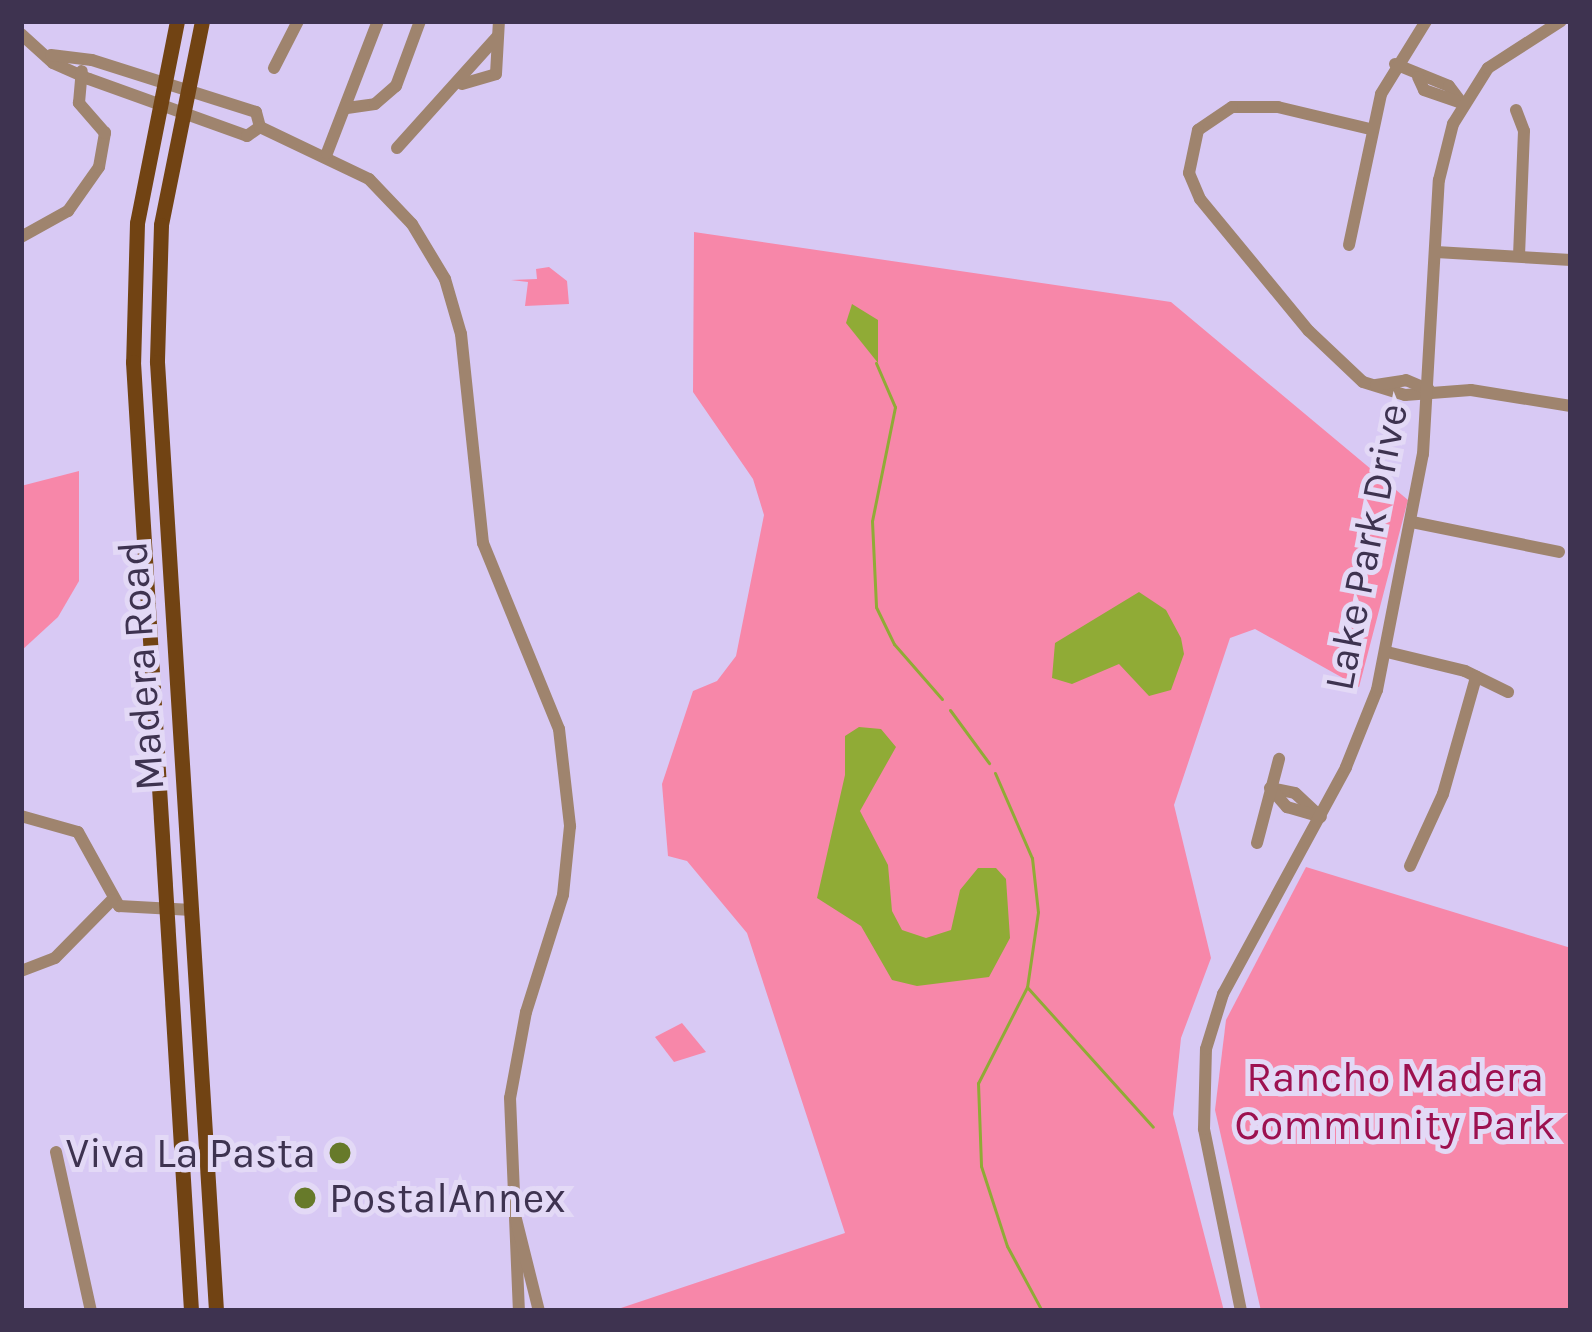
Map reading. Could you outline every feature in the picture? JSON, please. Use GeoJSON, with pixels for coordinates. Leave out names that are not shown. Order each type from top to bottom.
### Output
{"type":"FeatureCollection","features":[{"type":"Feature","properties":{"kind":"main road","name":"Madera Road"},"geometry":{"type":"LineString","coordinates":[[177,21],[157,101],[137,223],[133,362],[191,1311]]}},
{"type":"Feature","properties":{"kind":"main road","name":"Madera Road"},"geometry":{"type":"LineString","coordinates":[[202,21],[179,110],[161,225],[157,362],[216,1311]]}},
{"type":"Feature","properties":{"kind":"street"},"geometry":{"type":"LineString","coordinates":[[274,68],[298,21]]}},
{"type":"Feature","properties":{"kind":"street"},"geometry":{"type":"LineString","coordinates":[[327,153],[378,21]]}},
{"type":"Feature","properties":{"kind":"street"},"geometry":{"type":"LineString","coordinates":[[346,107],[375,104],[396,86],[420,21]]}},
{"type":"Feature","properties":{"kind":"street"},"geometry":{"type":"LineString","coordinates":[[1349,245],[1370,129],[1395,64],[1426,21]]}},
{"type":"Feature","properties":{"kind":"street","name":"Lake Park Drive"},"geometry":{"type":"LineString","coordinates":[[1241,1311],[1204,1130],[1206,1049],[1237,965],[1321,817],[1363,730],[1387,652],[1412,522],[1429,390],[1439,180],[1462,103],[1488,68],[1561,21]]}},
{"type":"Feature","properties":{"kind":"street"},"geometry":{"type":"LineString","coordinates":[[397,148],[462,84],[473,56],[498,28]]}},
{"type":"Feature","properties":{"kind":"street"},"geometry":{"type":"LineString","coordinates":[[462,84],[496,74],[498,28]]}},
{"type":"Feature","properties":{"kind":"street"},"geometry":{"type":"LineString","coordinates":[[21,34],[80,75],[247,136],[260,127]]}},
{"type":"Feature","properties":{"kind":"street"},"geometry":{"type":"LineString","coordinates":[[51,55],[85,58],[256,112],[260,127]]}},
{"type":"Feature","properties":{"kind":"street"},"geometry":{"type":"LineString","coordinates":[[21,237],[68,211],[99,167],[105,133],[80,104],[85,58]]}},
{"type":"Feature","properties":{"kind":"street"},"geometry":{"type":"LineString","coordinates":[[1395,64],[1418,77],[1424,91],[1462,103]]}},
{"type":"Feature","properties":{"kind":"street"},"geometry":{"type":"LineString","coordinates":[[1370,129],[1278,107],[1232,107],[1198,130],[1189,173],[1200,199],[1344,369],[1376,385],[1406,380],[1429,390],[1571,406]]}},
{"type":"Feature","properties":{"kind":"street"},"geometry":{"type":"LineString","coordinates":[[1516,110],[1525,130],[1519,256]]}},
{"type":"Feature","properties":{"kind":"street"},"geometry":{"type":"LineString","coordinates":[[260,127],[327,153],[390,198],[445,279],[461,334],[483,543],[547,694],[566,760],[563,895],[517,1048],[510,1098],[519,1311]]}},
{"type":"Feature","properties":{"kind":"street"},"geometry":{"type":"LineString","coordinates":[[1436,252],[1571,260]]}},
{"type":"Feature","properties":{"kind":"street"},"geometry":{"type":"LineString","coordinates":[[1412,522],[1559,552]]}},
{"type":"Feature","properties":{"kind":"street"},"geometry":{"type":"LineString","coordinates":[[1387,652],[1476,677],[1508,692]]}},
{"type":"Feature","properties":{"kind":"street"},"geometry":{"type":"LineString","coordinates":[[1410,866],[1443,794],[1476,677]]}},
{"type":"Feature","properties":{"kind":"street"},"geometry":{"type":"LineString","coordinates":[[1257,844],[1280,759]]}},
{"type":"Feature","properties":{"kind":"street"},"geometry":{"type":"LineString","coordinates":[[1270,788],[1295,793],[1321,817]]}},
{"type":"Feature","properties":{"kind":"street"},"geometry":{"type":"LineString","coordinates":[[21,816],[79,832],[112,900],[129,911],[193,910]]}},
{"type":"Feature","properties":{"kind":"street"},"geometry":{"type":"LineString","coordinates":[[21,971],[55,958],[112,900]]}},
{"type":"Feature","properties":{"kind":"street"},"geometry":{"type":"LineString","coordinates":[[56,1152],[91,1311]]}},
{"type":"Feature","properties":{"kind":"street"},"geometry":{"type":"LineString","coordinates":[[513,1210],[538,1311]]}},
{"type":"Feature","properties":{"kind":"green space"},"geometry":{"type":"Polygon","coordinates":[[[694,232],[1171,302],[1408,500],[1359,687],[1255,629],[1230,638],[1174,805],[1211,958],[1181,1038],[1173,1114],[1224,1311],[612,1311],[845,1233],[747,933],[687,861],[668,856],[662,784],[693,691],[717,681],[736,656],[764,515],[753,479],[693,392],[694,232]]]}},
{"type":"Feature","properties":{"kind":"green space"},"geometry":{"type":"Polygon","coordinates":[[[549,267],[567,281],[569,304],[525,306],[528,282],[511,280],[537,279],[536,269],[549,267]]]}},
{"type":"Feature","properties":{"kind":"green space"},"geometry":{"type":"Polygon","coordinates":[[[79,471],[79,581],[58,617],[21,651],[21,486],[79,471]]]}},
{"type":"Feature","properties":{"kind":"green space","name":"Rancho Madera Community Park"},"geometry":{"type":"Polygon","coordinates":[[[1306,867],[1571,948],[1571,1311],[1261,1311],[1215,1110],[1226,1020],[1306,867]]]}},
{"type":"Feature","properties":{"kind":"green space"},"geometry":{"type":"Polygon","coordinates":[[[682,1023],[706,1052],[674,1062],[655,1037],[682,1023]]]}},
{"type":"Feature","properties":{"kind":"shaded area"},"geometry":{"type":"Polygon","coordinates":[[[852,304],[878,320],[878,363],[846,323],[852,304]]]}},
{"type":"Feature","properties":{"kind":"shaded area"},"geometry":{"type":"Polygon","coordinates":[[[1139,592],[1166,610],[1181,638],[1184,654],[1171,690],[1149,696],[1119,664],[1072,684],[1052,678],[1055,643],[1139,592]]]}},
{"type":"Feature","properties":{"kind":"shaded area"},"geometry":{"type":"Polygon","coordinates":[[[859,727],[881,729],[896,747],[860,811],[888,865],[892,911],[902,930],[926,938],[951,930],[960,890],[978,868],[996,868],[1006,879],[1010,938],[989,977],[917,986],[892,980],[861,926],[817,898],[845,775],[845,736],[859,727]]]}},
{"type":"Feature","properties":{"kind":"waterway"},"geometry":{"type":"LineString","coordinates":[[876,363],[895,407],[872,521],[876,607],[894,644],[942,699]]}},
{"type":"Feature","properties":{"kind":"waterway"},"geometry":{"type":"LineString","coordinates":[[950,710],[989,763]]}},
{"type":"Feature","properties":{"kind":"waterway"},"geometry":{"type":"LineString","coordinates":[[995,773],[1032,858],[1038,912],[1027,987],[978,1083],[981,1166],[1007,1246],[1042,1311]]}},
{"type":"Feature","properties":{"kind":"waterway"},"geometry":{"type":"LineString","coordinates":[[1027,987],[1153,1127]]}},
{"type":"Feature","properties":{"kind":"place","name":"Viva La Pasta"},"geometry":{"type":"Point","coordinates":[340,1153]}},
{"type":"Feature","properties":{"kind":"place","name":"PostalAnnex"},"geometry":{"type":"Point","coordinates":[305,1198]}}]}
